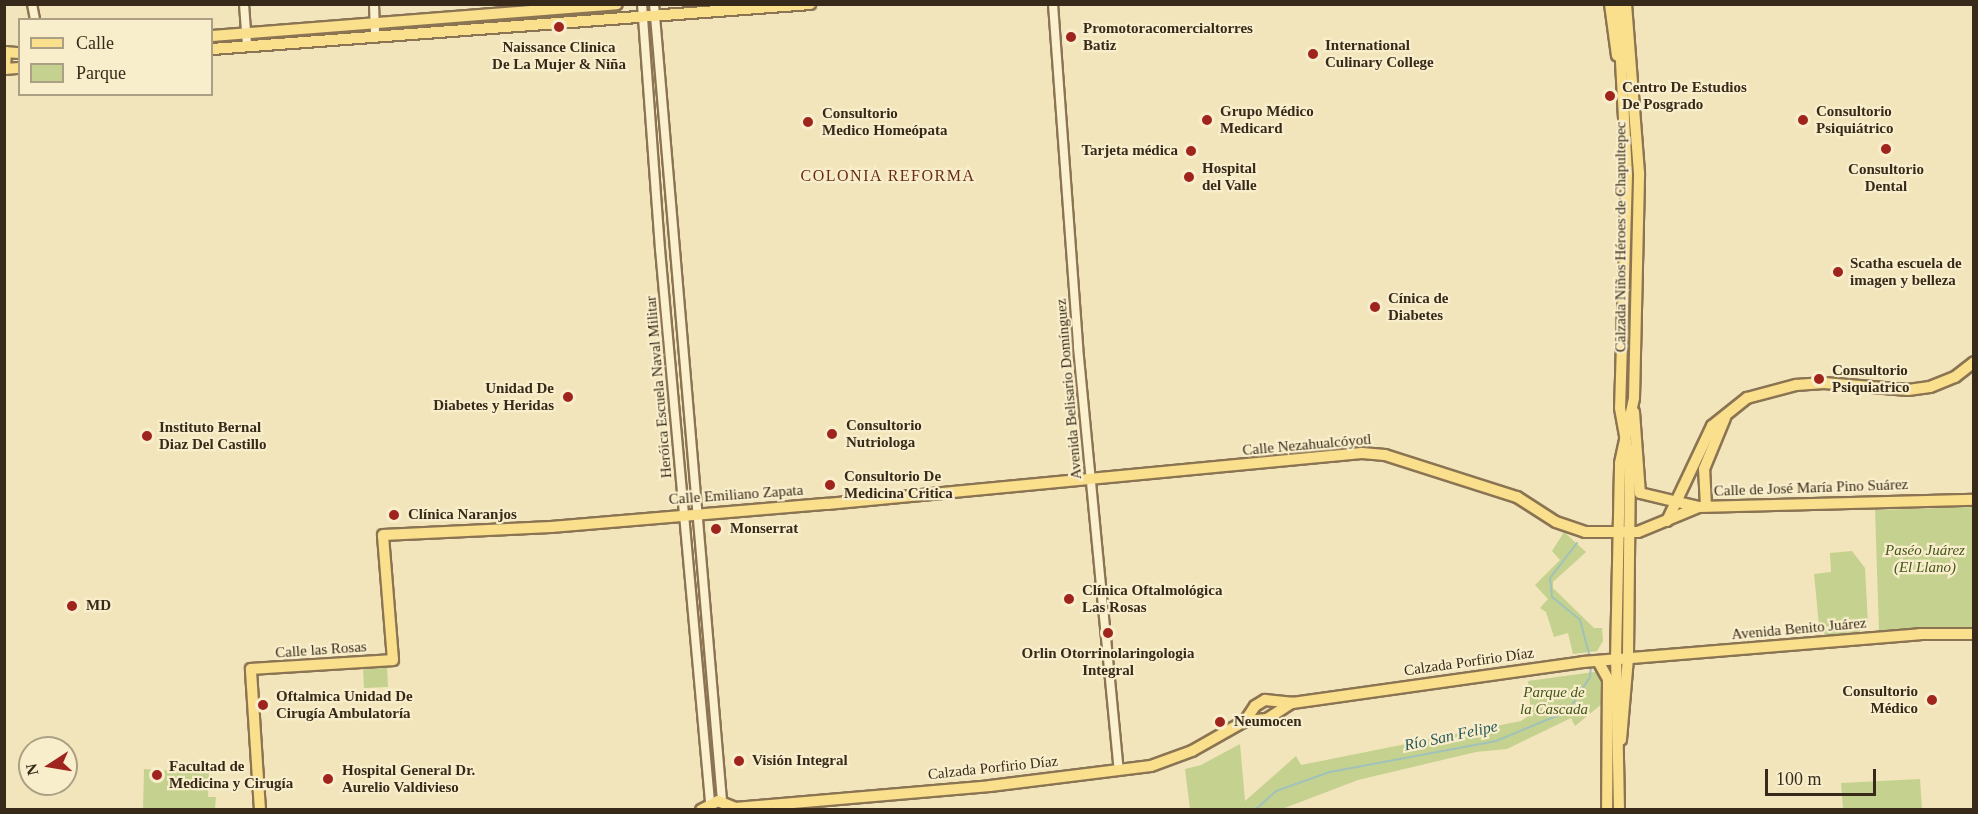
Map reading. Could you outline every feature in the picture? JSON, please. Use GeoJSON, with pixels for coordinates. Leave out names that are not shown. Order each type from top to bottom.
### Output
{"type":"FeatureCollection","features":[{"type":"Feature","properties":{"kind":"main road"},"geometry":{"type":"LineString","coordinates":[[213,36],[617,4]]}},
{"type":"Feature","properties":{"kind":"main road"},"geometry":{"type":"LineString","coordinates":[[213,49],[643,16],[655,10],[810,4]]}},
{"type":"Feature","properties":{"kind":"main road"},"geometry":{"type":"LineString","coordinates":[[1610,4],[1614,43],[1623,70],[1635,94]]}},
{"type":"Feature","properties":{"kind":"main road","name":"Calzada Niños Héroes de Chapultepec"},"geometry":{"type":"LineString","coordinates":[[1618,4],[1628,175],[1620,408],[1626,433]]}},
{"type":"Feature","properties":{"kind":"main road","name":"Calzada Niños Héroes de Chapultepec"},"geometry":{"type":"LineString","coordinates":[[1607,810],[1608,779],[1617,763],[1624,722],[1628,658],[1620,463],[1634,406],[1639,183],[1635,94],[1626,4]]}},
{"type":"Feature","properties":{"kind":"main road"},"geometry":{"type":"LineString","coordinates":[[5,52],[5,69]]}},
{"type":"Feature","properties":{"kind":"main road"},"geometry":{"type":"LineString","coordinates":[[1667,521],[1712,426],[1747,398],[1796,385],[1824,383],[1908,390],[1943,383],[1974,362]]}},
{"type":"Feature","properties":{"kind":"main road"},"geometry":{"type":"LineString","coordinates":[[1634,406],[1640,493],[1703,506],[1704,469],[1728,413]]}},
{"type":"Feature","properties":{"kind":"main road","name":"Calle Nezahualcóyotl"},"geometry":{"type":"LineString","coordinates":[[1091,481],[1362,453],[1385,455],[1517,497],[1572,528],[1624,533]]}},
{"type":"Feature","properties":{"kind":"main road","name":"Calle Emiliano Zapata"},"geometry":{"type":"LineString","coordinates":[[393,660],[383,535],[552,527],[690,513],[1091,481]]}},
{"type":"Feature","properties":{"kind":"main road","name":"Calle de José María Pino Suárez"},"geometry":{"type":"LineString","coordinates":[[1624,533],[1667,521],[1703,506],[1974,500]]}},
{"type":"Feature","properties":{"kind":"main road","name":"Calzada Niños Héroes de Chapultepec"},"geometry":{"type":"LineString","coordinates":[[1619,810],[1616,659],[1624,533]]}},
{"type":"Feature","properties":{"kind":"main road","name":"Avenida Benito Juárez"},"geometry":{"type":"LineString","coordinates":[[1616,659],[1920,634],[1974,634]]}},
{"type":"Feature","properties":{"kind":"main road","name":"Calzada Porfirio Díaz"},"geometry":{"type":"LineString","coordinates":[[734,809],[1151,766],[1192,751],[1245,721],[1259,702],[1292,703],[1616,659]]}},
{"type":"Feature","properties":{"kind":"main road","name":"Calle las Rosas"},"geometry":{"type":"LineString","coordinates":[[260,810],[251,669],[393,660]]}},
{"type":"Feature","properties":{"kind":"main road"},"geometry":{"type":"LineString","coordinates":[[1598,661],[1608,679],[1608,779]]}},
{"type":"Feature","properties":{"kind":"main road","name":"Calzada Porfirio Díaz"},"geometry":{"type":"LineString","coordinates":[[1245,721],[1267,719],[1292,703]]}},
{"type":"Feature","properties":{"kind":"main road"},"geometry":{"type":"LineString","coordinates":[[701,810],[716,802],[734,809]]}},
{"type":"Feature","properties":{"kind":"street"},"geometry":{"type":"LineString","coordinates":[[244,4],[247,45]]}},
{"type":"Feature","properties":{"kind":"street"},"geometry":{"type":"LineString","coordinates":[[374,4],[375,35]]}},
{"type":"Feature","properties":{"kind":"street","name":"Heróica Escuela Naval Militar"},"geometry":{"type":"LineString","coordinates":[[642,4],[716,802]]}},
{"type":"Feature","properties":{"kind":"street","name":"Avenida Belisario Domínguez"},"geometry":{"type":"LineString","coordinates":[[1053,4],[1091,481],[1119,770]]}},
{"type":"Feature","properties":{"kind":"street","name":"Heróica Escuela Naval Militar"},"geometry":{"type":"LineString","coordinates":[[655,10],[690,513]]}},
{"type":"Feature","properties":{"kind":"green space","name":"Paséo Juárez (El Llano)"},"geometry":{"type":"Polygon","coordinates":[[[1973,507],[1973,628],[1879,630],[1875,510],[1973,507]]]}},
{"type":"Feature","properties":{"kind":"green space"},"geometry":{"type":"Polygon","coordinates":[[[1564,532],[1586,552],[1553,582],[1553,588],[1594,628],[1602,628],[1603,641],[1597,651],[1573,654],[1568,633],[1554,637],[1546,612],[1540,608],[1548,599],[1535,585],[1560,560],[1552,551],[1564,532]]]}},
{"type":"Feature","properties":{"kind":"green space"},"geometry":{"type":"Polygon","coordinates":[[[1852,551],[1865,568],[1868,623],[1859,632],[1825,635],[1819,625],[1814,574],[1831,572],[1830,553],[1852,551]]]}},
{"type":"Feature","properties":{"kind":"green space"},"geometry":{"type":"Polygon","coordinates":[[[387,666],[388,687],[364,688],[363,667],[387,666]]]}},
{"type":"Feature","properties":{"kind":"green space","name":"Parque de la Cascada"},"geometry":{"type":"Polygon","coordinates":[[[1600,673],[1603,679],[1603,703],[1575,726],[1571,718],[1507,749],[1476,752],[1358,780],[1282,809],[1190,809],[1185,769],[1201,765],[1240,744],[1245,801],[1296,756],[1301,765],[1521,721],[1531,714],[1528,681],[1600,673]]]}},
{"type":"Feature","properties":{"kind":"green space"},"geometry":{"type":"Polygon","coordinates":[[[144,769],[209,773],[208,797],[216,797],[215,809],[143,809],[144,769]]]}},
{"type":"Feature","properties":{"kind":"green space"},"geometry":{"type":"Polygon","coordinates":[[[1920,779],[1922,809],[1843,809],[1841,783],[1920,779]]]}},
{"type":"Feature","properties":{"kind":"waterway","name":"Río San Felipe"},"geometry":{"type":"LineString","coordinates":[[1577,543],[1550,578],[1552,597],[1580,620],[1590,657]]}},
{"type":"Feature","properties":{"kind":"waterway","name":"Río San Felipe"},"geometry":{"type":"LineString","coordinates":[[1255,810],[1276,791],[1330,772],[1496,741],[1568,711],[1590,677],[1591,666]]}},
{"type":"Feature","properties":{"kind":"place","name":"Naissance Clinica De La Mujer & Niña"},"geometry":{"type":"Point","coordinates":[559,27]}},
{"type":"Feature","properties":{"kind":"place","name":"Promotoracomercialtorres Batiz"},"geometry":{"type":"Point","coordinates":[1071,37]}},
{"type":"Feature","properties":{"kind":"place","name":"International Culinary College"},"geometry":{"type":"Point","coordinates":[1313,54]}},
{"type":"Feature","properties":{"kind":"place","name":"Centro De Estudios De Posgrado"},"geometry":{"type":"Point","coordinates":[1610,96]}},
{"type":"Feature","properties":{"kind":"place","name":"Grupo Médico Medicard"},"geometry":{"type":"Point","coordinates":[1207,120]}},
{"type":"Feature","properties":{"kind":"place","name":"Consultorio Psiquiátrico"},"geometry":{"type":"Point","coordinates":[1803,120]}},
{"type":"Feature","properties":{"kind":"place","name":"Consultorio Medico Homeópata"},"geometry":{"type":"Point","coordinates":[808,122]}},
{"type":"Feature","properties":{"kind":"place","name":"Consultorio Dental"},"geometry":{"type":"Point","coordinates":[1886,149]}},
{"type":"Feature","properties":{"kind":"place","name":"Tarjeta médica"},"geometry":{"type":"Point","coordinates":[1191,151]}},
{"type":"Feature","properties":{"kind":"place","name":"Hospital del Valle"},"geometry":{"type":"Point","coordinates":[1189,177]}},
{"type":"Feature","properties":{"kind":"place","name":"Scatha escuela de imagen y belleza"},"geometry":{"type":"Point","coordinates":[1838,272]}},
{"type":"Feature","properties":{"kind":"place","name":"Cínica de Diabetes"},"geometry":{"type":"Point","coordinates":[1375,307]}},
{"type":"Feature","properties":{"kind":"place","name":"Consultorio Psiquiatrico"},"geometry":{"type":"Point","coordinates":[1819,379]}},
{"type":"Feature","properties":{"kind":"place","name":"Unidad De Diabetes y Heridas"},"geometry":{"type":"Point","coordinates":[568,397]}},
{"type":"Feature","properties":{"kind":"place","name":"Consultorio Nutriologa"},"geometry":{"type":"Point","coordinates":[832,434]}},
{"type":"Feature","properties":{"kind":"place","name":"Instituto Bernal Diaz Del Castillo"},"geometry":{"type":"Point","coordinates":[147,436]}},
{"type":"Feature","properties":{"kind":"place","name":"Consultorio De Medicina Critica"},"geometry":{"type":"Point","coordinates":[830,485]}},
{"type":"Feature","properties":{"kind":"place","name":"Clínica Naranjos"},"geometry":{"type":"Point","coordinates":[394,515]}},
{"type":"Feature","properties":{"kind":"place","name":"Monserrat"},"geometry":{"type":"Point","coordinates":[716,529]}},
{"type":"Feature","properties":{"kind":"place","name":"Clínica Oftalmológica Las Rosas"},"geometry":{"type":"Point","coordinates":[1069,599]}},
{"type":"Feature","properties":{"kind":"place","name":"MD"},"geometry":{"type":"Point","coordinates":[72,606]}},
{"type":"Feature","properties":{"kind":"place","name":"Orlin Otorrinolaringologia Integral"},"geometry":{"type":"Point","coordinates":[1108,633]}},
{"type":"Feature","properties":{"kind":"place","name":"Consultorio Médico"},"geometry":{"type":"Point","coordinates":[1932,700]}},
{"type":"Feature","properties":{"kind":"place","name":"Oftalmica Unidad De Cirugía Ambulatoría"},"geometry":{"type":"Point","coordinates":[263,705]}},
{"type":"Feature","properties":{"kind":"place","name":"Neumocen"},"geometry":{"type":"Point","coordinates":[1220,722]}},
{"type":"Feature","properties":{"kind":"place","name":"Visión Integral"},"geometry":{"type":"Point","coordinates":[739,761]}},
{"type":"Feature","properties":{"kind":"place","name":"Facultad de Medicina y Cirugía"},"geometry":{"type":"Point","coordinates":[157,775]}},
{"type":"Feature","properties":{"kind":"place","name":"Hospital General Dr. Aurelio Valdivieso"},"geometry":{"type":"Point","coordinates":[328,779]}},
{"type":"Feature","properties":{"kind":"district","name":"COLONIA REFORMA"},"geometry":{"type":"Point","coordinates":[888,176]}}]}
